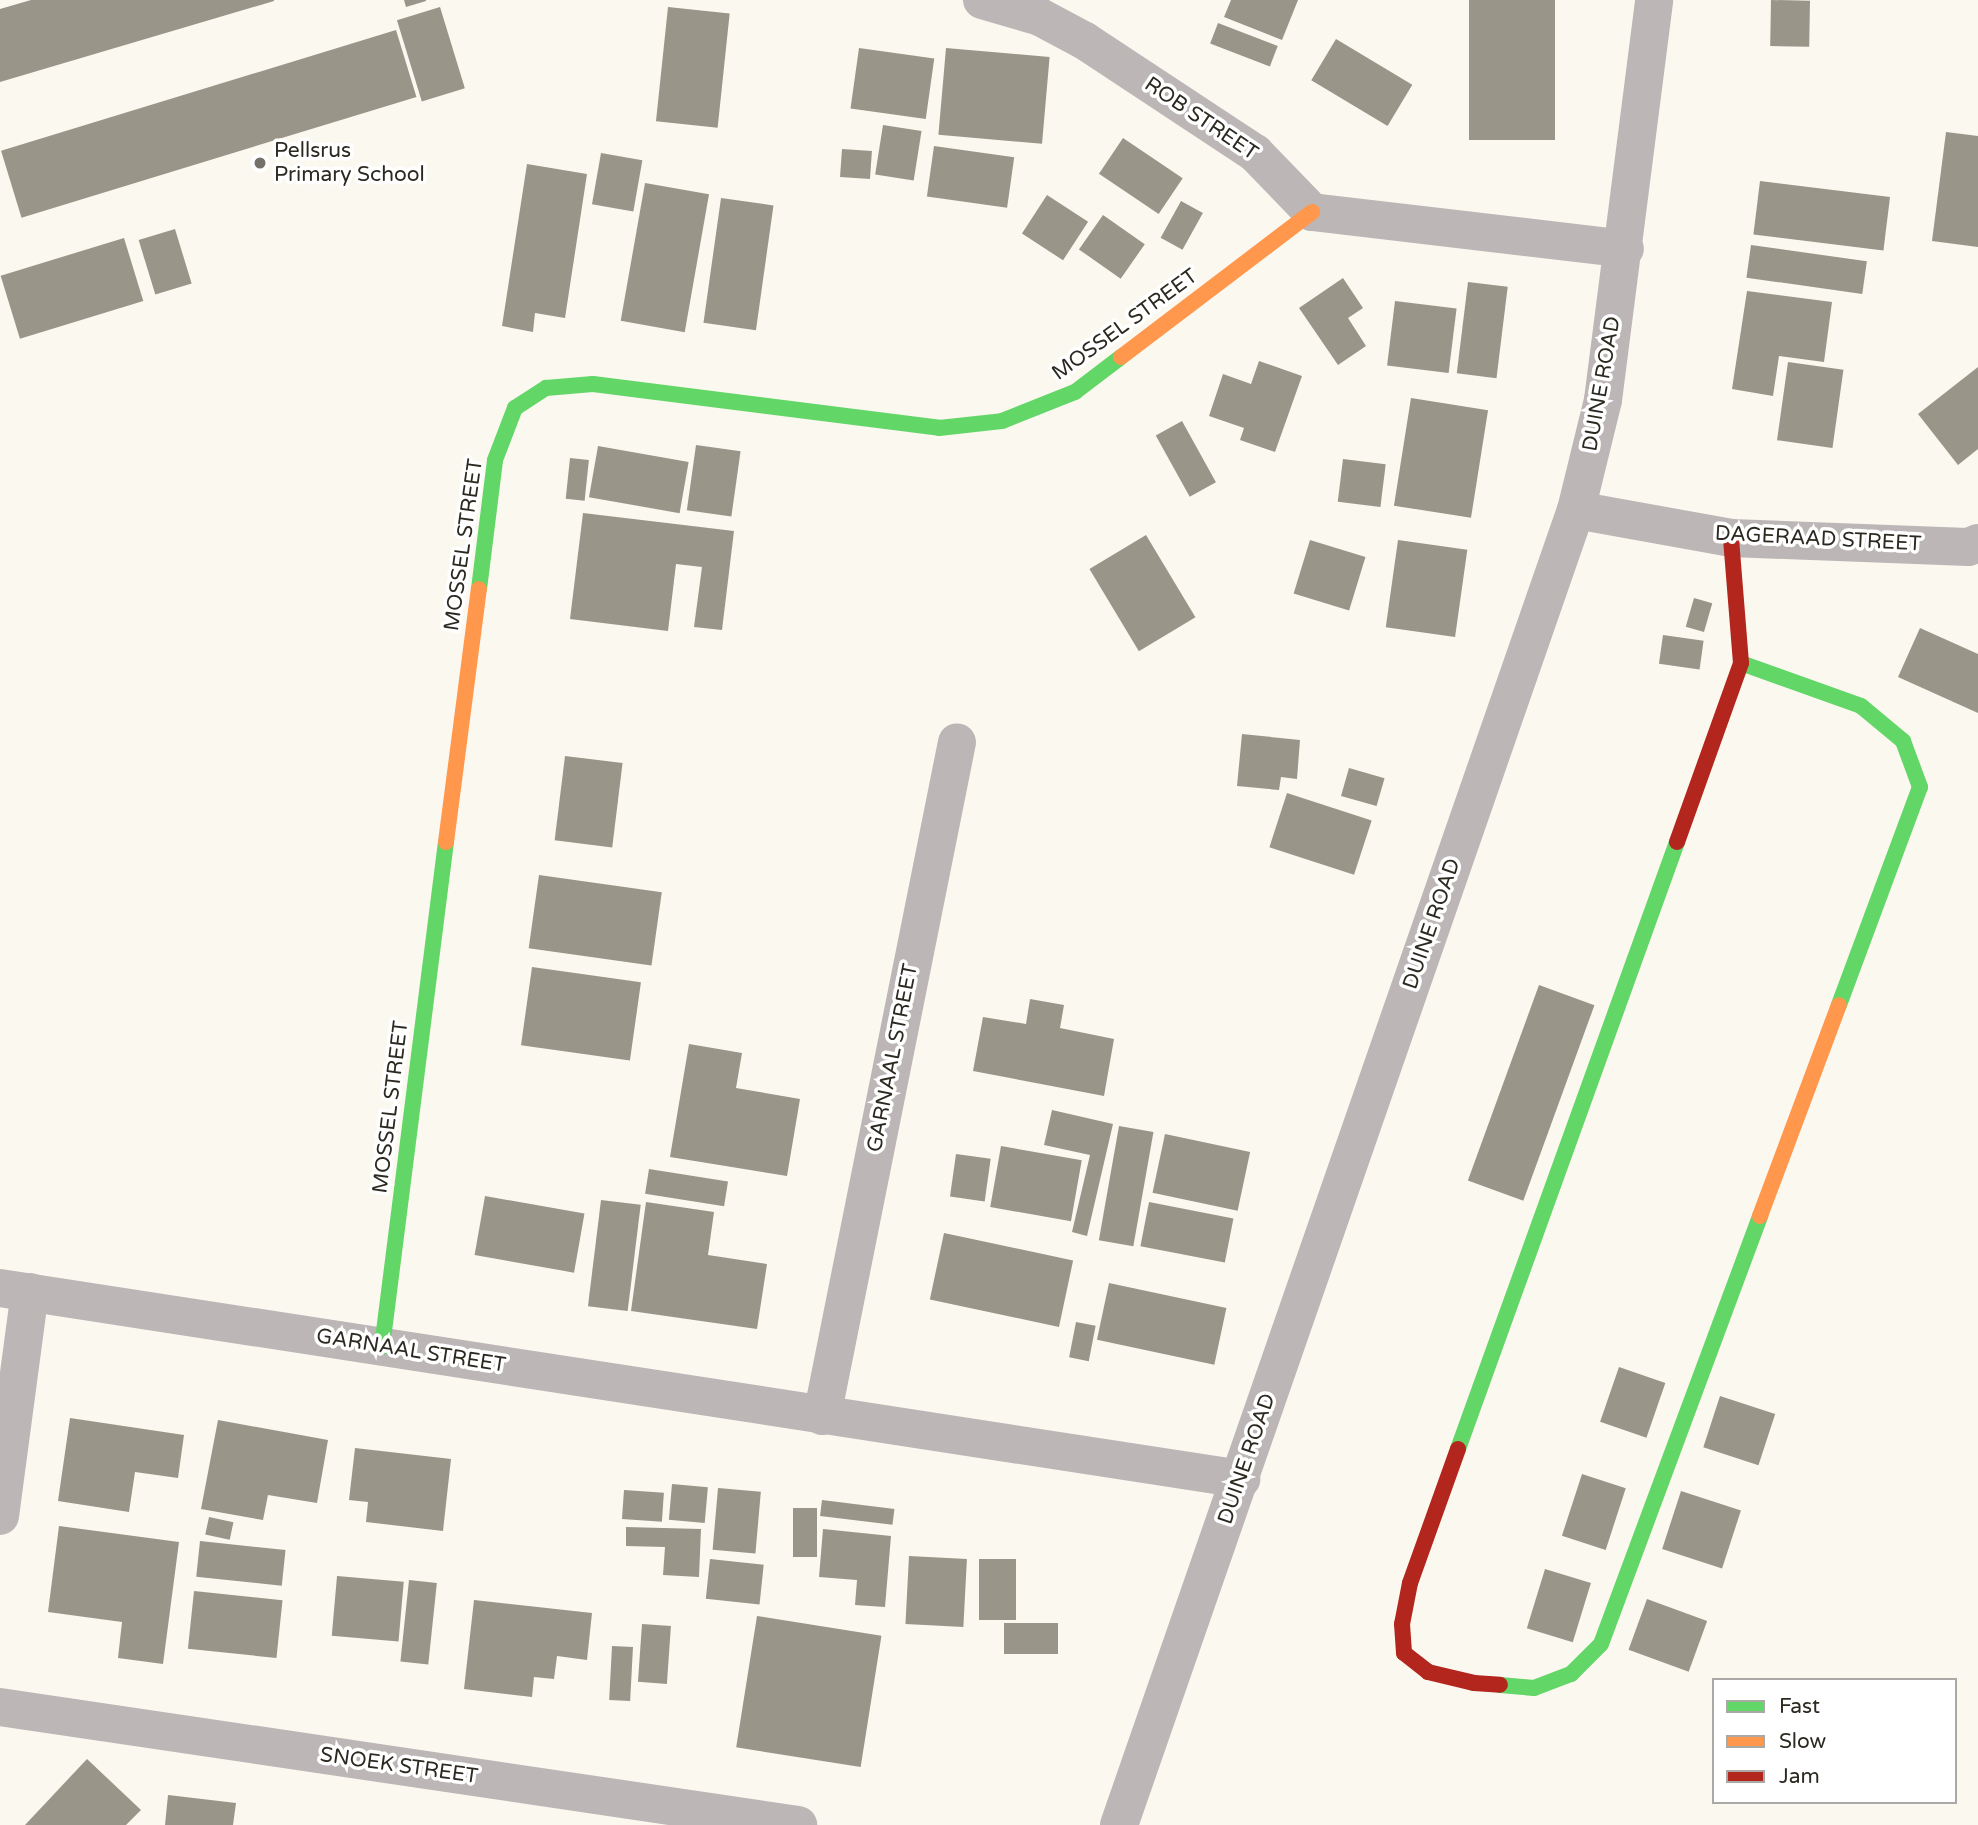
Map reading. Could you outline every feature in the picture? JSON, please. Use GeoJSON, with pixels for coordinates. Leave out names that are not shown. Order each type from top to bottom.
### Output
{"type":"FeatureCollection","features":[{"type":"Feature","properties":{"kind":"street","name":"ROB STREET"},"geometry":{"type":"LineString","coordinates":[[982,0],[1040,17],[1085,41],[1255,153],[1312,212]]}},
{"type":"Feature","properties":{"kind":"street","name":"DUINE ROAD"},"geometry":{"type":"LineString","coordinates":[[1119,1825],[1576,510],[1603,400],[1625,249],[1654,0]]}},
{"type":"Feature","properties":{"kind":"street"},"geometry":{"type":"LineString","coordinates":[[1312,212],[1625,249]]}},
{"type":"Feature","properties":{"kind":"street","name":"MOSSEL STREET"},"geometry":{"type":"LineString","coordinates":[[382,1347],[495,460],[515,408],[546,388],[593,384],[939,428],[1002,421],[1075,392],[1312,212]]}},
{"type":"Feature","properties":{"kind":"street","name":"DAGERAAD STREET"},"geometry":{"type":"LineString","coordinates":[[1576,510],[1731,538],[1968,547],[1978,543]]}},
{"type":"Feature","properties":{"kind":"street"},"geometry":{"type":"LineString","coordinates":[[1731,538],[1741,663],[1410,1583],[1402,1623],[1404,1653],[1428,1672],[1474,1683],[1534,1688],[1571,1674],[1601,1644],[1920,787],[1903,741],[1861,706],[1815,687],[1741,663]]}},
{"type":"Feature","properties":{"kind":"street","name":"GARNAAL STREET"},"geometry":{"type":"LineString","coordinates":[[822,1416],[957,742]]}},
{"type":"Feature","properties":{"kind":"street"},"geometry":{"type":"LineString","coordinates":[[0,1516],[15,1290]]}},
{"type":"Feature","properties":{"kind":"street","name":"GARNAAL STREET"},"geometry":{"type":"LineString","coordinates":[[15,1290],[1241,1479]]}},
{"type":"Feature","properties":{"kind":"street","name":"SNOEK STREET"},"geometry":{"type":"LineString","coordinates":[[0,1707],[798,1825]]}},
{"type":"Feature","properties":{"kind":"building"},"geometry":{"type":"Polygon","coordinates":[[[31,0],[274,1],[0,82],[0,9],[31,0]]]}},
{"type":"Feature","properties":{"kind":"building"},"geometry":{"type":"Polygon","coordinates":[[[404,0],[426,0],[426,1],[406,7],[404,0]]]}},
{"type":"Feature","properties":{"kind":"building"},"geometry":{"type":"Polygon","coordinates":[[[1231,0],[1298,0],[1282,40],[1224,17],[1231,0]]]}},
{"type":"Feature","properties":{"kind":"building"},"geometry":{"type":"Polygon","coordinates":[[[1469,0],[1555,0],[1555,140],[1469,140],[1469,0]]]}},
{"type":"Feature","properties":{"kind":"building"},"geometry":{"type":"Polygon","coordinates":[[[1771,0],[1810,1],[1809,47],[1770,46],[1771,0]]]}},
{"type":"Feature","properties":{"kind":"building"},"geometry":{"type":"Polygon","coordinates":[[[440,7],[465,88],[422,101],[397,20],[440,7]]]}},
{"type":"Feature","properties":{"kind":"building"},"geometry":{"type":"Polygon","coordinates":[[[668,7],[730,13],[718,128],[656,121],[668,7]]]}},
{"type":"Feature","properties":{"kind":"building"},"geometry":{"type":"Polygon","coordinates":[[[1218,23],[1278,46],[1270,66],[1210,44],[1218,23]]]}},
{"type":"Feature","properties":{"kind":"building"},"geometry":{"type":"Polygon","coordinates":[[[396,30],[416,97],[22,218],[1,151],[396,30]]]}},
{"type":"Feature","properties":{"kind":"building"},"geometry":{"type":"Polygon","coordinates":[[[1336,39],[1412,85],[1388,126],[1311,80],[1336,39]]]}},
{"type":"Feature","properties":{"kind":"building"},"geometry":{"type":"Polygon","coordinates":[[[859,48],[934,59],[926,119],[851,108],[859,48]]]}},
{"type":"Feature","properties":{"kind":"building"},"geometry":{"type":"Polygon","coordinates":[[[946,48],[1050,57],[1042,144],[938,135],[946,48]]]}},
{"type":"Feature","properties":{"kind":"building"},"geometry":{"type":"Polygon","coordinates":[[[883,125],[922,131],[914,180],[875,174],[883,125]]]}},
{"type":"Feature","properties":{"kind":"building"},"geometry":{"type":"Polygon","coordinates":[[[1946,132],[1978,136],[1978,247],[1932,241],[1946,132]]]}},
{"type":"Feature","properties":{"kind":"building"},"geometry":{"type":"Polygon","coordinates":[[[1123,138],[1183,178],[1159,214],[1099,174],[1123,138]]]}},
{"type":"Feature","properties":{"kind":"building"},"geometry":{"type":"Polygon","coordinates":[[[934,146],[1014,157],[1007,208],[927,197],[934,146]]]}},
{"type":"Feature","properties":{"kind":"building"},"geometry":{"type":"Polygon","coordinates":[[[842,149],[872,151],[870,179],[840,177],[842,149]]]}},
{"type":"Feature","properties":{"kind":"building"},"geometry":{"type":"Polygon","coordinates":[[[601,153],[642,160],[633,212],[592,204],[601,153]]]}},
{"type":"Feature","properties":{"kind":"building"},"geometry":{"type":"Polygon","coordinates":[[[527,164],[587,174],[565,318],[535,313],[533,332],[502,326],[527,164]]]}},
{"type":"Feature","properties":{"kind":"building"},"geometry":{"type":"Polygon","coordinates":[[[1760,181],[1890,197],[1883,251],[1753,235],[1760,181]]]}},
{"type":"Feature","properties":{"kind":"building"},"geometry":{"type":"Polygon","coordinates":[[[645,183],[709,194],[685,332],[621,321],[645,183]]]}},
{"type":"Feature","properties":{"kind":"building"},"geometry":{"type":"Polygon","coordinates":[[[1047,195],[1088,222],[1063,260],[1022,234],[1047,195]]]}},
{"type":"Feature","properties":{"kind":"building"},"geometry":{"type":"Polygon","coordinates":[[[721,198],[773,205],[756,330],[703,323],[721,198]]]}},
{"type":"Feature","properties":{"kind":"building"},"geometry":{"type":"Polygon","coordinates":[[[1181,201],[1203,213],[1183,250],[1161,238],[1181,201]]]}},
{"type":"Feature","properties":{"kind":"building"},"geometry":{"type":"Polygon","coordinates":[[[1103,215],[1145,244],[1121,279],[1079,249],[1103,215]]]}},
{"type":"Feature","properties":{"kind":"building"},"geometry":{"type":"Polygon","coordinates":[[[175,229],[192,284],[155,295],[139,240],[175,229]]]}},
{"type":"Feature","properties":{"kind":"building"},"geometry":{"type":"Polygon","coordinates":[[[124,238],[143,301],[20,339],[1,276],[124,238]]]}},
{"type":"Feature","properties":{"kind":"building"},"geometry":{"type":"Polygon","coordinates":[[[1751,245],[1867,261],[1862,294],[1746,278],[1751,245]]]}},
{"type":"Feature","properties":{"kind":"building"},"geometry":{"type":"Polygon","coordinates":[[[1343,278],[1363,308],[1348,318],[1366,346],[1338,365],[1299,308],[1343,278]]]}},
{"type":"Feature","properties":{"kind":"building"},"geometry":{"type":"Polygon","coordinates":[[[1468,282],[1508,287],[1496,378],[1457,373],[1468,282]]]}},
{"type":"Feature","properties":{"kind":"building"},"geometry":{"type":"Polygon","coordinates":[[[1747,291],[1832,302],[1824,362],[1779,356],[1773,396],[1732,389],[1747,291]]]}},
{"type":"Feature","properties":{"kind":"building"},"geometry":{"type":"Polygon","coordinates":[[[1395,301],[1457,309],[1449,373],[1387,366],[1395,301]]]}},
{"type":"Feature","properties":{"kind":"building"},"geometry":{"type":"Polygon","coordinates":[[[1259,361],[1302,376],[1275,452],[1240,440],[1244,428],[1209,416],[1223,374],[1251,384],[1259,361]]]}},
{"type":"Feature","properties":{"kind":"building"},"geometry":{"type":"Polygon","coordinates":[[[1788,362],[1843,370],[1832,448],[1777,440],[1788,362]]]}},
{"type":"Feature","properties":{"kind":"building"},"geometry":{"type":"Polygon","coordinates":[[[1978,367],[1978,449],[1958,465],[1918,414],[1978,367]]]}},
{"type":"Feature","properties":{"kind":"building"},"geometry":{"type":"Polygon","coordinates":[[[1411,398],[1488,410],[1471,518],[1394,506],[1411,398]]]}},
{"type":"Feature","properties":{"kind":"building"},"geometry":{"type":"Polygon","coordinates":[[[1182,421],[1216,482],[1190,497],[1156,436],[1182,421]]]}},
{"type":"Feature","properties":{"kind":"building"},"geometry":{"type":"Polygon","coordinates":[[[696,445],[741,451],[731,517],[687,510],[696,445]]]}},
{"type":"Feature","properties":{"kind":"building"},"geometry":{"type":"Polygon","coordinates":[[[598,446],[689,462],[680,513],[589,497],[598,446]]]}},
{"type":"Feature","properties":{"kind":"building"},"geometry":{"type":"Polygon","coordinates":[[[570,458],[589,460],[585,501],[566,499],[570,458]]]}},
{"type":"Feature","properties":{"kind":"building"},"geometry":{"type":"Polygon","coordinates":[[[1343,459],[1386,464],[1380,507],[1338,502],[1343,459]]]}},
{"type":"Feature","properties":{"kind":"building"},"geometry":{"type":"Polygon","coordinates":[[[583,513],[734,531],[722,630],[694,627],[702,567],[676,564],[668,631],[570,619],[583,513]]]}},
{"type":"Feature","properties":{"kind":"building"},"geometry":{"type":"Polygon","coordinates":[[[1146,535],[1195,617],[1139,651],[1089,569],[1146,535]]]}},
{"type":"Feature","properties":{"kind":"building"},"geometry":{"type":"Polygon","coordinates":[[[1310,540],[1365,557],[1349,611],[1294,594],[1310,540]]]}},
{"type":"Feature","properties":{"kind":"building"},"geometry":{"type":"Polygon","coordinates":[[[1398,540],[1467,550],[1455,637],[1386,627],[1398,540]]]}},
{"type":"Feature","properties":{"kind":"building"},"geometry":{"type":"Polygon","coordinates":[[[1694,598],[1712,603],[1704,632],[1686,627],[1694,598]]]}},
{"type":"Feature","properties":{"kind":"building"},"geometry":{"type":"Polygon","coordinates":[[[1920,628],[1978,654],[1978,713],[1898,677],[1920,628]]]}},
{"type":"Feature","properties":{"kind":"building"},"geometry":{"type":"Polygon","coordinates":[[[1663,635],[1704,641],[1700,669],[1659,664],[1663,635]]]}},
{"type":"Feature","properties":{"kind":"building"},"geometry":{"type":"Polygon","coordinates":[[[1242,734],[1300,740],[1297,779],[1281,777],[1279,790],[1237,786],[1242,734]]]}},
{"type":"Feature","properties":{"kind":"building"},"geometry":{"type":"Polygon","coordinates":[[[565,756],[623,763],[612,847],[555,840],[565,756]]]}},
{"type":"Feature","properties":{"kind":"building"},"geometry":{"type":"Polygon","coordinates":[[[1349,768],[1385,778],[1377,806],[1341,796],[1349,768]]]}},
{"type":"Feature","properties":{"kind":"building"},"geometry":{"type":"Polygon","coordinates":[[[1287,793],[1372,821],[1354,875],[1269,847],[1287,793]]]}},
{"type":"Feature","properties":{"kind":"building"},"geometry":{"type":"Polygon","coordinates":[[[539,875],[662,892],[651,966],[529,948],[539,875]]]}},
{"type":"Feature","properties":{"kind":"building"},"geometry":{"type":"Polygon","coordinates":[[[532,967],[641,982],[630,1061],[521,1045],[532,967]]]}},
{"type":"Feature","properties":{"kind":"building"},"geometry":{"type":"Polygon","coordinates":[[[1539,985],[1594,1005],[1523,1201],[1468,1180],[1539,985]]]}},
{"type":"Feature","properties":{"kind":"building"},"geometry":{"type":"Polygon","coordinates":[[[1030,999],[1064,1005],[1060,1028],[1114,1039],[1104,1096],[973,1071],[983,1017],[1026,1024],[1030,999]]]}},
{"type":"Feature","properties":{"kind":"building"},"geometry":{"type":"Polygon","coordinates":[[[689,1044],[742,1053],[736,1088],[800,1099],[787,1176],[670,1157],[689,1044]]]}},
{"type":"Feature","properties":{"kind":"building"},"geometry":{"type":"Polygon","coordinates":[[[1052,1110],[1113,1124],[1087,1236],[1072,1232],[1090,1155],[1044,1145],[1052,1110]]]}},
{"type":"Feature","properties":{"kind":"building"},"geometry":{"type":"Polygon","coordinates":[[[1119,1126],[1153,1132],[1133,1246],[1099,1240],[1119,1126]]]}},
{"type":"Feature","properties":{"kind":"building"},"geometry":{"type":"Polygon","coordinates":[[[1165,1134],[1250,1152],[1238,1211],[1153,1193],[1165,1134]]]}},
{"type":"Feature","properties":{"kind":"building"},"geometry":{"type":"Polygon","coordinates":[[[1001,1146],[1082,1160],[1071,1221],[990,1207],[1001,1146]]]}},
{"type":"Feature","properties":{"kind":"building"},"geometry":{"type":"Polygon","coordinates":[[[956,1154],[991,1159],[985,1201],[950,1197],[956,1154]]]}},
{"type":"Feature","properties":{"kind":"building"},"geometry":{"type":"Polygon","coordinates":[[[649,1169],[728,1182],[724,1206],[645,1194],[649,1169]]]}},
{"type":"Feature","properties":{"kind":"building"},"geometry":{"type":"Polygon","coordinates":[[[485,1196],[584,1214],[574,1273],[475,1255],[485,1196]]]}},
{"type":"Feature","properties":{"kind":"building"},"geometry":{"type":"Polygon","coordinates":[[[601,1200],[641,1205],[628,1311],[588,1306],[601,1200]]]}},
{"type":"Feature","properties":{"kind":"building"},"geometry":{"type":"Polygon","coordinates":[[[646,1202],[714,1212],[708,1255],[767,1264],[757,1329],[631,1311],[646,1202]]]}},
{"type":"Feature","properties":{"kind":"building"},"geometry":{"type":"Polygon","coordinates":[[[1149,1202],[1233,1218],[1225,1263],[1140,1246],[1149,1202]]]}},
{"type":"Feature","properties":{"kind":"building"},"geometry":{"type":"Polygon","coordinates":[[[944,1233],[1073,1260],[1059,1327],[930,1300],[944,1233]]]}},
{"type":"Feature","properties":{"kind":"building"},"geometry":{"type":"Polygon","coordinates":[[[1109,1283],[1226,1308],[1214,1365],[1097,1340],[1109,1283]]]}},
{"type":"Feature","properties":{"kind":"building"},"geometry":{"type":"Polygon","coordinates":[[[1076,1322],[1096,1326],[1089,1361],[1069,1357],[1076,1322]]]}},
{"type":"Feature","properties":{"kind":"building"},"geometry":{"type":"Polygon","coordinates":[[[1619,1367],[1665,1383],[1646,1438],[1600,1422],[1619,1367]]]}},
{"type":"Feature","properties":{"kind":"building"},"geometry":{"type":"Polygon","coordinates":[[[1720,1396],[1775,1414],[1758,1465],[1703,1447],[1720,1396]]]}},
{"type":"Feature","properties":{"kind":"building"},"geometry":{"type":"Polygon","coordinates":[[[70,1418],[184,1435],[178,1478],[135,1472],[129,1512],[58,1501],[70,1418]]]}},
{"type":"Feature","properties":{"kind":"building"},"geometry":{"type":"Polygon","coordinates":[[[218,1420],[328,1440],[317,1503],[268,1495],[263,1520],[201,1509],[218,1420]]]}},
{"type":"Feature","properties":{"kind":"building"},"geometry":{"type":"Polygon","coordinates":[[[355,1448],[451,1459],[443,1531],[366,1522],[368,1502],[349,1500],[355,1448]]]}},
{"type":"Feature","properties":{"kind":"building"},"geometry":{"type":"Polygon","coordinates":[[[1582,1474],[1626,1488],[1606,1550],[1562,1536],[1582,1474]]]}},
{"type":"Feature","properties":{"kind":"building"},"geometry":{"type":"Polygon","coordinates":[[[672,1484],[708,1487],[705,1523],[669,1520],[672,1484]]]}},
{"type":"Feature","properties":{"kind":"building"},"geometry":{"type":"Polygon","coordinates":[[[718,1488],[761,1492],[755,1554],[713,1550],[718,1488]]]}},
{"type":"Feature","properties":{"kind":"building"},"geometry":{"type":"Polygon","coordinates":[[[624,1490],[664,1493],[662,1522],[622,1519],[624,1490]]]}},
{"type":"Feature","properties":{"kind":"building"},"geometry":{"type":"Polygon","coordinates":[[[1681,1491],[1741,1510],[1722,1568],[1662,1549],[1681,1491]]]}},
{"type":"Feature","properties":{"kind":"building"},"geometry":{"type":"Polygon","coordinates":[[[822,1500],[894,1509],[893,1525],[820,1516],[822,1500]]]}},
{"type":"Feature","properties":{"kind":"building"},"geometry":{"type":"Polygon","coordinates":[[[793,1508],[817,1508],[817,1557],[793,1557],[793,1508]]]}},
{"type":"Feature","properties":{"kind":"building"},"geometry":{"type":"Polygon","coordinates":[[[209,1517],[233,1522],[230,1540],[205,1535],[209,1517]]]}},
{"type":"Feature","properties":{"kind":"building"},"geometry":{"type":"Polygon","coordinates":[[[59,1526],[179,1542],[163,1664],[118,1658],[122,1622],[48,1612],[59,1526]]]}},
{"type":"Feature","properties":{"kind":"building"},"geometry":{"type":"Polygon","coordinates":[[[626,1527],[701,1529],[699,1577],[663,1575],[665,1547],[626,1546],[626,1527]]]}},
{"type":"Feature","properties":{"kind":"building"},"geometry":{"type":"Polygon","coordinates":[[[823,1529],[891,1536],[885,1607],[855,1605],[857,1580],[819,1577],[823,1529]]]}},
{"type":"Feature","properties":{"kind":"building"},"geometry":{"type":"Polygon","coordinates":[[[200,1541],[286,1550],[282,1586],[196,1577],[200,1541]]]}},
{"type":"Feature","properties":{"kind":"building"},"geometry":{"type":"Polygon","coordinates":[[[909,1556],[967,1559],[963,1627],[905,1624],[909,1556]]]}},
{"type":"Feature","properties":{"kind":"building"},"geometry":{"type":"Polygon","coordinates":[[[710,1559],[764,1565],[760,1604],[706,1599],[710,1559]]]}},
{"type":"Feature","properties":{"kind":"building"},"geometry":{"type":"Polygon","coordinates":[[[979,1559],[1016,1559],[1016,1620],[979,1620],[979,1559]]]}},
{"type":"Feature","properties":{"kind":"building"},"geometry":{"type":"Polygon","coordinates":[[[1545,1569],[1591,1583],[1573,1642],[1527,1628],[1545,1569]]]}},
{"type":"Feature","properties":{"kind":"building"},"geometry":{"type":"Polygon","coordinates":[[[337,1576],[404,1582],[399,1642],[332,1636],[337,1576]]]}},
{"type":"Feature","properties":{"kind":"building"},"geometry":{"type":"Polygon","coordinates":[[[409,1580],[437,1583],[428,1664],[400,1662],[409,1580]]]}},
{"type":"Feature","properties":{"kind":"building"},"geometry":{"type":"Polygon","coordinates":[[[194,1591],[283,1600],[276,1658],[188,1649],[194,1591]]]}},
{"type":"Feature","properties":{"kind":"building"},"geometry":{"type":"Polygon","coordinates":[[[1647,1599],[1707,1621],[1689,1672],[1629,1650],[1647,1599]]]}},
{"type":"Feature","properties":{"kind":"building"},"geometry":{"type":"Polygon","coordinates":[[[474,1600],[592,1613],[587,1660],[557,1656],[554,1679],[534,1677],[532,1697],[464,1689],[474,1600]]]}},
{"type":"Feature","properties":{"kind":"building"},"geometry":{"type":"Polygon","coordinates":[[[757,1616],[881,1636],[861,1767],[736,1747],[757,1616]]]}},
{"type":"Feature","properties":{"kind":"building"},"geometry":{"type":"Polygon","coordinates":[[[1004,1623],[1058,1623],[1058,1654],[1004,1654],[1004,1623]]]}},
{"type":"Feature","properties":{"kind":"building"},"geometry":{"type":"Polygon","coordinates":[[[642,1624],[671,1626],[667,1684],[638,1682],[642,1624]]]}},
{"type":"Feature","properties":{"kind":"building"},"geometry":{"type":"Polygon","coordinates":[[[612,1646],[633,1647],[630,1701],[609,1700],[612,1646]]]}},
{"type":"Feature","properties":{"kind":"building"},"geometry":{"type":"Polygon","coordinates":[[[87,1759],[141,1810],[126,1825],[25,1825],[87,1759]]]}},
{"type":"Feature","properties":{"kind":"building"},"geometry":{"type":"Polygon","coordinates":[[[168,1795],[236,1803],[233,1825],[165,1825],[168,1795]]]}},
{"type":"Feature","properties":{"kind":"traffic: fast"},"geometry":{"type":"LineString","coordinates":[[479,589],[495,460],[515,408],[546,388],[593,384],[939,428],[1002,421],[1075,392],[1121,357]]}},
{"type":"Feature","properties":{"kind":"traffic: fast"},"geometry":{"type":"LineString","coordinates":[[1741,663],[1861,706],[1903,741],[1920,787],[1839,1005]]}},
{"type":"Feature","properties":{"kind":"traffic: fast"},"geometry":{"type":"LineString","coordinates":[[382,1347],[446,842]]}},
{"type":"Feature","properties":{"kind":"traffic: fast"},"geometry":{"type":"LineString","coordinates":[[1458,1449],[1677,842]]}},
{"type":"Feature","properties":{"kind":"traffic: fast"},"geometry":{"type":"LineString","coordinates":[[1500,1685],[1534,1688],[1571,1674],[1601,1644],[1760,1216]]}},
{"type":"Feature","properties":{"kind":"traffic: slow"},"geometry":{"type":"LineString","coordinates":[[1121,357],[1312,212]]}},
{"type":"Feature","properties":{"kind":"traffic: slow"},"geometry":{"type":"LineString","coordinates":[[446,842],[479,589]]}},
{"type":"Feature","properties":{"kind":"traffic: slow"},"geometry":{"type":"LineString","coordinates":[[1760,1216],[1839,1005]]}},
{"type":"Feature","properties":{"kind":"traffic: jam"},"geometry":{"type":"LineString","coordinates":[[1677,842],[1741,663],[1731,538]]}},
{"type":"Feature","properties":{"kind":"traffic: jam"},"geometry":{"type":"LineString","coordinates":[[1458,1449],[1410,1583],[1402,1624],[1404,1653],[1428,1672],[1474,1683],[1500,1685]]}},
{"type":"Feature","properties":{"kind":"place","name":"Pellsrus Primary School"},"geometry":{"type":"Point","coordinates":[260,163]}}]}
